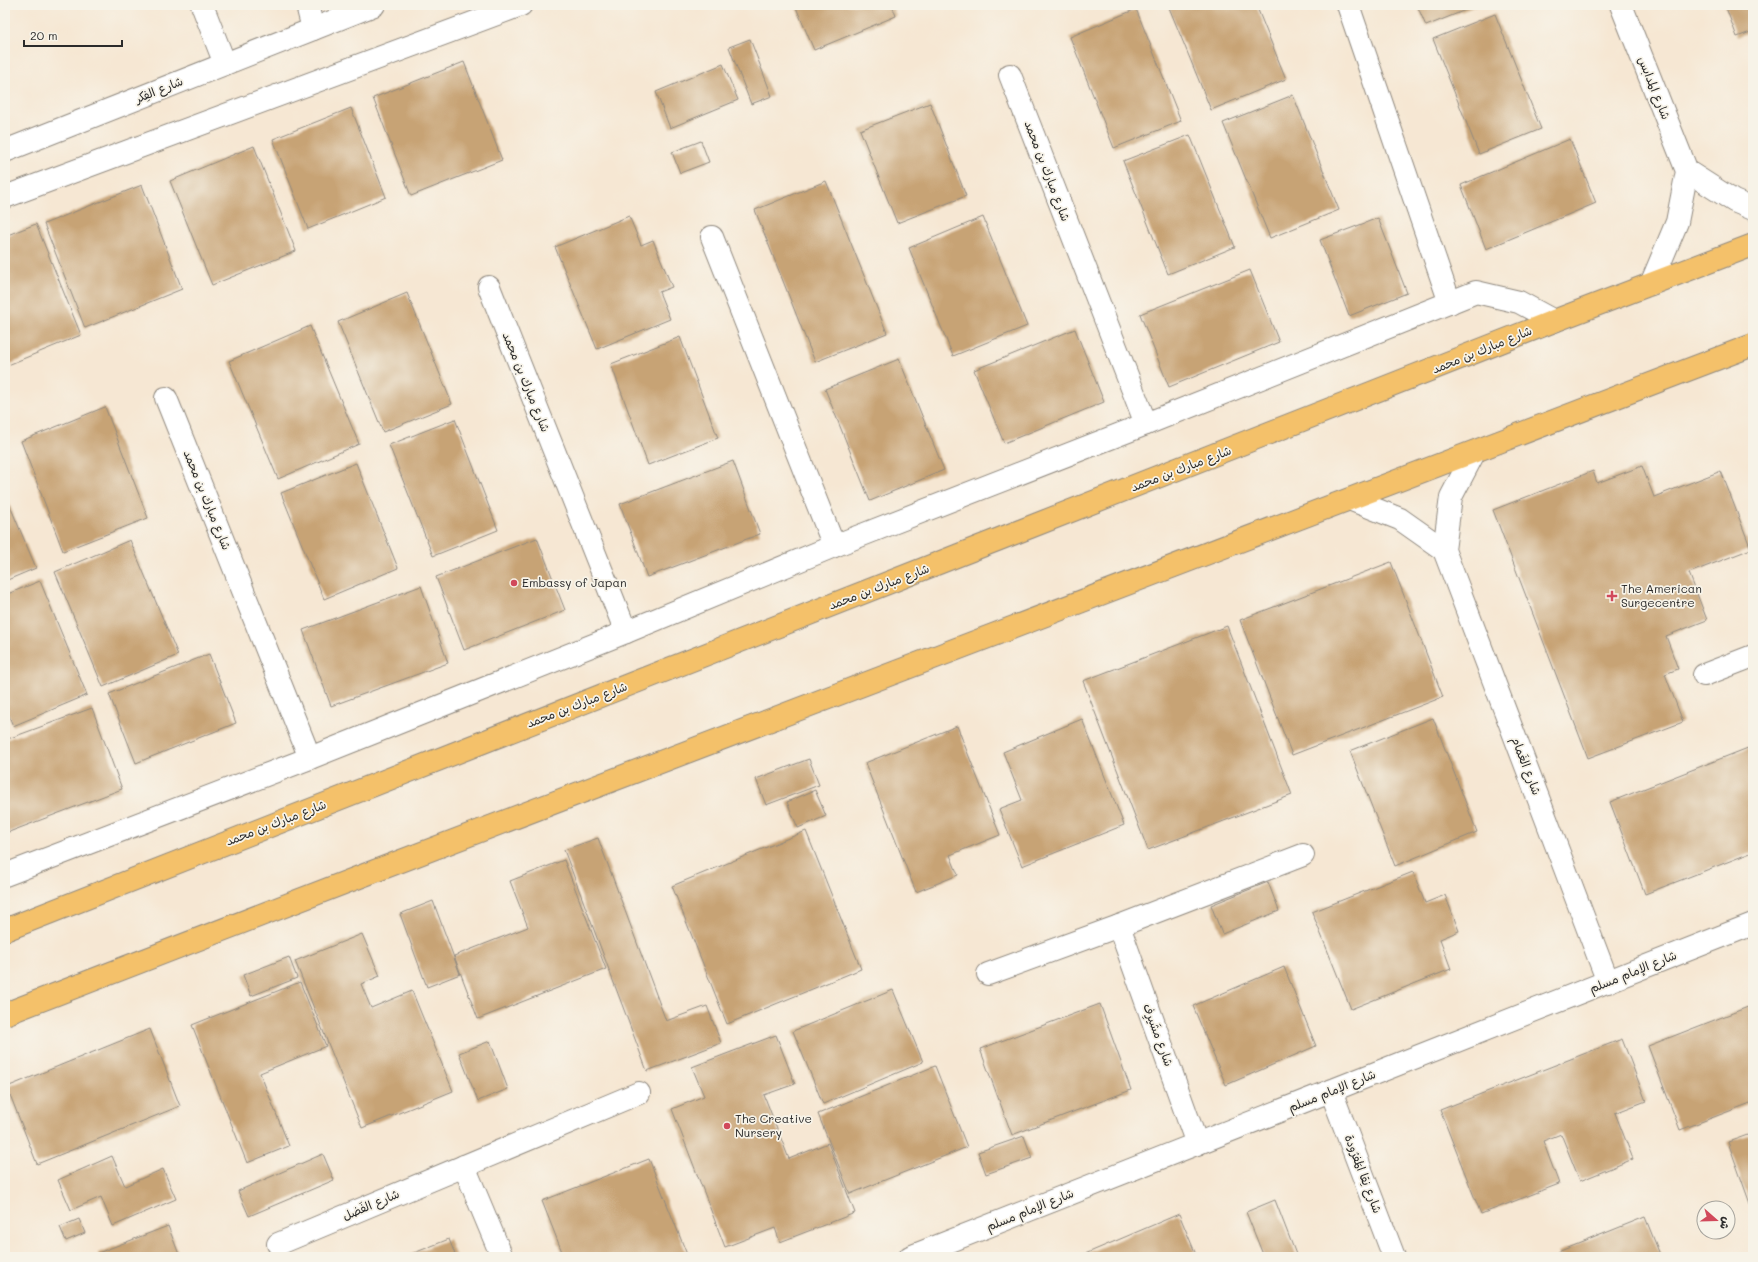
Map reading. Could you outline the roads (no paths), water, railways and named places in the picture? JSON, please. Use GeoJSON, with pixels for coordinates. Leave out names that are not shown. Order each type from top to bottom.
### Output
{"type":"FeatureCollection","features":[{"type":"Feature","properties":{"kind":"main road","name":"شارع مبارك بن محمد"},"geometry":{"type":"LineString","coordinates":[[5,930],[1554,321],[1753,245]]}},
{"type":"Feature","properties":{"kind":"main road"},"geometry":{"type":"LineString","coordinates":[[5,1014],[314,893],[1352,500],[1753,345]]}},
{"type":"Feature","properties":{"kind":"street"},"geometry":{"type":"LineString","coordinates":[[202,5],[225,64]]}},
{"type":"Feature","properties":{"kind":"street"},"geometry":{"type":"LineString","coordinates":[[307,5],[313,29]]}},
{"type":"Feature","properties":{"kind":"street","name":"شارع الفِكر"},"geometry":{"type":"LineString","coordinates":[[5,151],[374,5]]}},
{"type":"Feature","properties":{"kind":"street"},"geometry":{"type":"LineString","coordinates":[[5,197],[521,5]]}},
{"type":"Feature","properties":{"kind":"street"},"geometry":{"type":"LineString","coordinates":[[1348,5],[1450,303]]}},
{"type":"Feature","properties":{"kind":"street","name":"شارع المدابس"},"geometry":{"type":"LineString","coordinates":[[1621,5],[1687,171]]}},
{"type":"Feature","properties":{"kind":"street","name":"شارع مبارك بن محمد"},"geometry":{"type":"LineString","coordinates":[[1010,75],[1146,424]]}},
{"type":"Feature","properties":{"kind":"street"},"geometry":{"type":"LineString","coordinates":[[1651,284],[1677,222],[1687,171],[1734,201],[1753,209]]}},
{"type":"Feature","properties":{"kind":"street"},"geometry":{"type":"LineString","coordinates":[[712,237],[834,546]]}},
{"type":"Feature","properties":{"kind":"street","name":"شارع مبارك بن محمد"},"geometry":{"type":"LineString","coordinates":[[489,287],[626,632]]}},
{"type":"Feature","properties":{"kind":"street"},"geometry":{"type":"LineString","coordinates":[[5,875],[310,758],[626,632],[834,546],[1146,424],[1476,292],[1519,302],[1554,321]]}},
{"type":"Feature","properties":{"kind":"street","name":"شارع مبارك بن محمد"},"geometry":{"type":"LineString","coordinates":[[166,398],[310,758]]}},
{"type":"Feature","properties":{"kind":"street","name":"شارع الغَمام"},"geometry":{"type":"LineString","coordinates":[[1474,453],[1451,497],[1444,550],[1608,982]]}},
{"type":"Feature","properties":{"kind":"street"},"geometry":{"type":"LineString","coordinates":[[1352,500],[1400,519],[1444,550]]}},
{"type":"Feature","properties":{"kind":"street"},"geometry":{"type":"LineString","coordinates":[[1704,675],[1753,656]]}},
{"type":"Feature","properties":{"kind":"street"},"geometry":{"type":"LineString","coordinates":[[988,974],[1119,926],[1303,855]]}},
{"type":"Feature","properties":{"kind":"street","name":"شارع الإمام مسلم"},"geometry":{"type":"LineString","coordinates":[[910,1257],[1753,924]]}},
{"type":"Feature","properties":{"kind":"street","name":"شارع مشَيرِف"},"geometry":{"type":"LineString","coordinates":[[1119,926],[1197,1144]]}},
{"type":"Feature","properties":{"kind":"street","name":"شارع نِقا المَفرُودة"},"geometry":{"type":"LineString","coordinates":[[1331,1091],[1394,1257]]}},
{"type":"Feature","properties":{"kind":"street","name":"شارع الفَضل"},"geometry":{"type":"LineString","coordinates":[[278,1244],[639,1092]]}},
{"type":"Feature","properties":{"kind":"street"},"geometry":{"type":"LineString","coordinates":[[464,1166],[502,1257]]}},
{"type":"Feature","properties":{"kind":"place","name":"Embassy of Japan"},"geometry":{"type":"Point","coordinates":[514,583]}},
{"type":"Feature","properties":{"kind":"place","name":"The American Surgecentre"},"geometry":{"type":"Point","coordinates":[1612,596]}},
{"type":"Feature","properties":{"kind":"place","name":"The Creative Nursery"},"geometry":{"type":"Point","coordinates":[727,1126]}}]}
